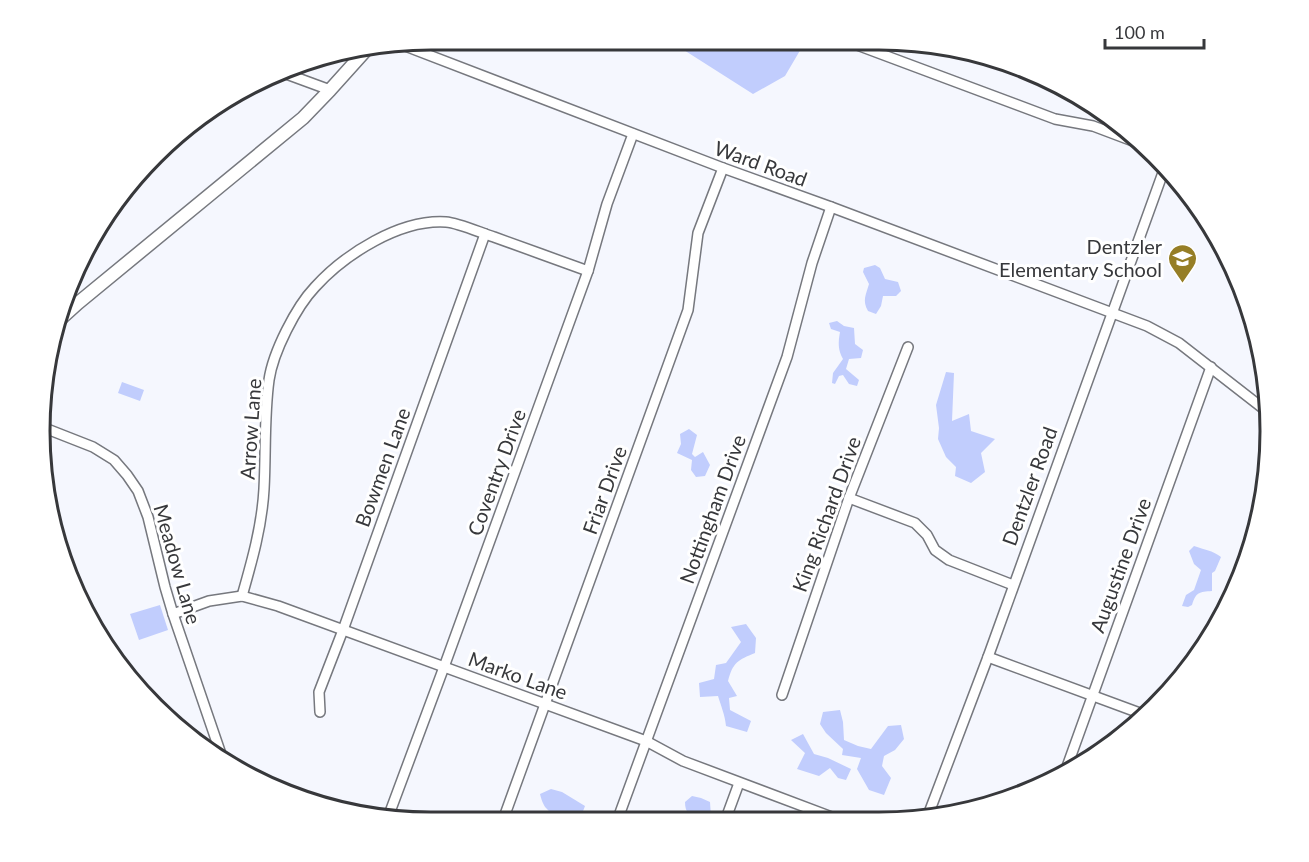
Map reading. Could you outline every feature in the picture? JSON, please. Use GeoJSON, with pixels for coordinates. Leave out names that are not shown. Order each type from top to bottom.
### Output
{"type":"FeatureCollection","features":[{"type":"Feature","properties":{"kind":"main road"},"geometry":{"type":"LineString","coordinates":[[69,311],[303,118],[360,56]]}},
{"type":"Feature","properties":{"kind":"street","name":"Ward Road"},"geometry":{"type":"LineString","coordinates":[[416,50],[723,168],[1147,326],[1179,343],[1259,405]]}},
{"type":"Feature","properties":{"kind":"street"},"geometry":{"type":"LineString","coordinates":[[870,50],[1055,119],[1093,126],[1120,136]]}},
{"type":"Feature","properties":{"kind":"street"},"geometry":{"type":"LineString","coordinates":[[292,76],[330,90]]}},
{"type":"Feature","properties":{"kind":"street","name":"Coventry Drive"},"geometry":{"type":"LineString","coordinates":[[391,810],[588,271],[608,204],[633,134]]}},
{"type":"Feature","properties":{"kind":"street","name":"Friar Drive"},"geometry":{"type":"LineString","coordinates":[[506,812],[688,310],[698,234],[723,168]]}},
{"type":"Feature","properties":{"kind":"street","name":"Dentzler Road"},"geometry":{"type":"LineString","coordinates":[[931,809],[988,657],[1162,175]]}},
{"type":"Feature","properties":{"kind":"street","name":"Nottingham Drive"},"geometry":{"type":"LineString","coordinates":[[620,812],[788,357],[812,263],[831,207]]}},
{"type":"Feature","properties":{"kind":"street","name":"Arrow Lane"},"geometry":{"type":"LineString","coordinates":[[242,596],[260,527],[269,377],[279,346],[295,315],[314,287],[333,269],[384,236],[412,225],[447,222],[588,271]]}},
{"type":"Feature","properties":{"kind":"street","name":"Bowmen Lane"},"geometry":{"type":"LineString","coordinates":[[320,712],[319,692],[485,234]]}},
{"type":"Feature","properties":{"kind":"street","name":"King Richard Drive"},"geometry":{"type":"LineString","coordinates":[[782,695],[849,498],[908,347]]}},
{"type":"Feature","properties":{"kind":"street","name":"Augustine Drive"},"geometry":{"type":"LineString","coordinates":[[1069,761],[1211,367]]}},
{"type":"Feature","properties":{"kind":"street","name":"Meadow Lane"},"geometry":{"type":"LineString","coordinates":[[50,431],[93,447],[114,460],[138,491],[148,517],[173,614],[219,748]]}},
{"type":"Feature","properties":{"kind":"street"},"geometry":{"type":"LineString","coordinates":[[849,498],[915,523],[927,535],[936,550],[949,560],[1013,585]]}},
{"type":"Feature","properties":{"kind":"street","name":"Marko Lane"},"geometry":{"type":"LineString","coordinates":[[173,614],[209,601],[242,596],[278,606],[646,741],[683,762],[809,812]]}},
{"type":"Feature","properties":{"kind":"street"},"geometry":{"type":"LineString","coordinates":[[988,657],[1136,712]]}},
{"type":"Feature","properties":{"kind":"street"},"geometry":{"type":"LineString","coordinates":[[728,812],[739,783]]}},
{"type":"Feature","properties":{"kind":"shaded area"},"geometry":{"type":"Polygon","coordinates":[[[684,50],[800,50],[785,76],[753,94],[684,50]]]}},
{"type":"Feature","properties":{"kind":"shaded area"},"geometry":{"type":"Polygon","coordinates":[[[875,265],[880,268],[885,279],[898,282],[901,291],[896,296],[883,296],[876,314],[868,311],[865,304],[869,284],[863,272],[864,268],[875,265]]]}},
{"type":"Feature","properties":{"kind":"shaded area"},"geometry":{"type":"Polygon","coordinates":[[[837,321],[844,326],[854,328],[855,344],[863,350],[861,358],[849,359],[846,369],[859,380],[857,386],[849,384],[843,375],[839,376],[835,384],[832,383],[833,373],[843,359],[839,346],[840,332],[831,329],[829,323],[837,321]]]}},
{"type":"Feature","properties":{"kind":"shaded area"},"geometry":{"type":"Polygon","coordinates":[[[946,372],[954,373],[952,421],[969,414],[971,431],[995,439],[981,453],[985,472],[971,483],[955,476],[956,467],[946,457],[938,439],[936,405],[946,372]]]}},
{"type":"Feature","properties":{"kind":"shaded area"},"geometry":{"type":"Polygon","coordinates":[[[122,382],[144,390],[140,401],[118,393],[122,382]]]}},
{"type":"Feature","properties":{"kind":"shaded area"},"geometry":{"type":"Polygon","coordinates":[[[689,429],[697,435],[692,454],[695,457],[703,452],[710,465],[705,476],[696,477],[691,470],[692,460],[677,453],[681,444],[680,434],[689,429]]]}},
{"type":"Feature","properties":{"kind":"shaded area"},"geometry":{"type":"Polygon","coordinates":[[[1194,546],[1221,557],[1212,573],[1212,591],[1199,594],[1188,607],[1182,606],[1186,595],[1194,590],[1201,570],[1194,564],[1189,551],[1194,546]]]}},
{"type":"Feature","properties":{"kind":"shaded area"},"geometry":{"type":"Polygon","coordinates":[[[160,605],[168,630],[139,640],[130,614],[160,605]]]}},
{"type":"Feature","properties":{"kind":"shaded area"},"geometry":{"type":"Polygon","coordinates":[[[746,624],[756,638],[755,653],[737,662],[728,681],[737,696],[729,698],[730,710],[751,721],[747,732],[726,726],[718,696],[700,697],[699,683],[714,679],[716,665],[726,663],[741,642],[731,627],[746,624]]]}},
{"type":"Feature","properties":{"kind":"shaded area"},"geometry":{"type":"Polygon","coordinates":[[[840,710],[844,740],[858,746],[871,749],[888,726],[901,725],[904,739],[895,750],[884,756],[882,766],[891,778],[884,795],[869,790],[857,769],[861,758],[842,755],[843,749],[820,724],[823,712],[840,710]]]}},
{"type":"Feature","properties":{"kind":"shaded area"},"geometry":{"type":"Polygon","coordinates":[[[803,734],[814,754],[851,769],[846,780],[838,778],[830,768],[819,776],[797,769],[805,753],[791,740],[803,734]]]}},
{"type":"Feature","properties":{"kind":"shaded area"},"geometry":{"type":"Polygon","coordinates":[[[551,789],[562,792],[585,806],[583,812],[551,812],[543,803],[540,794],[551,789]]]}},
{"type":"Feature","properties":{"kind":"shaded area"},"geometry":{"type":"Polygon","coordinates":[[[692,796],[701,798],[710,802],[711,812],[688,812],[685,802],[692,796]]]}},
{"type":"Feature","properties":{"kind":"place","name":"Dentzler Elementary School"},"geometry":{"type":"Point","coordinates":[1183,284]}}]}
